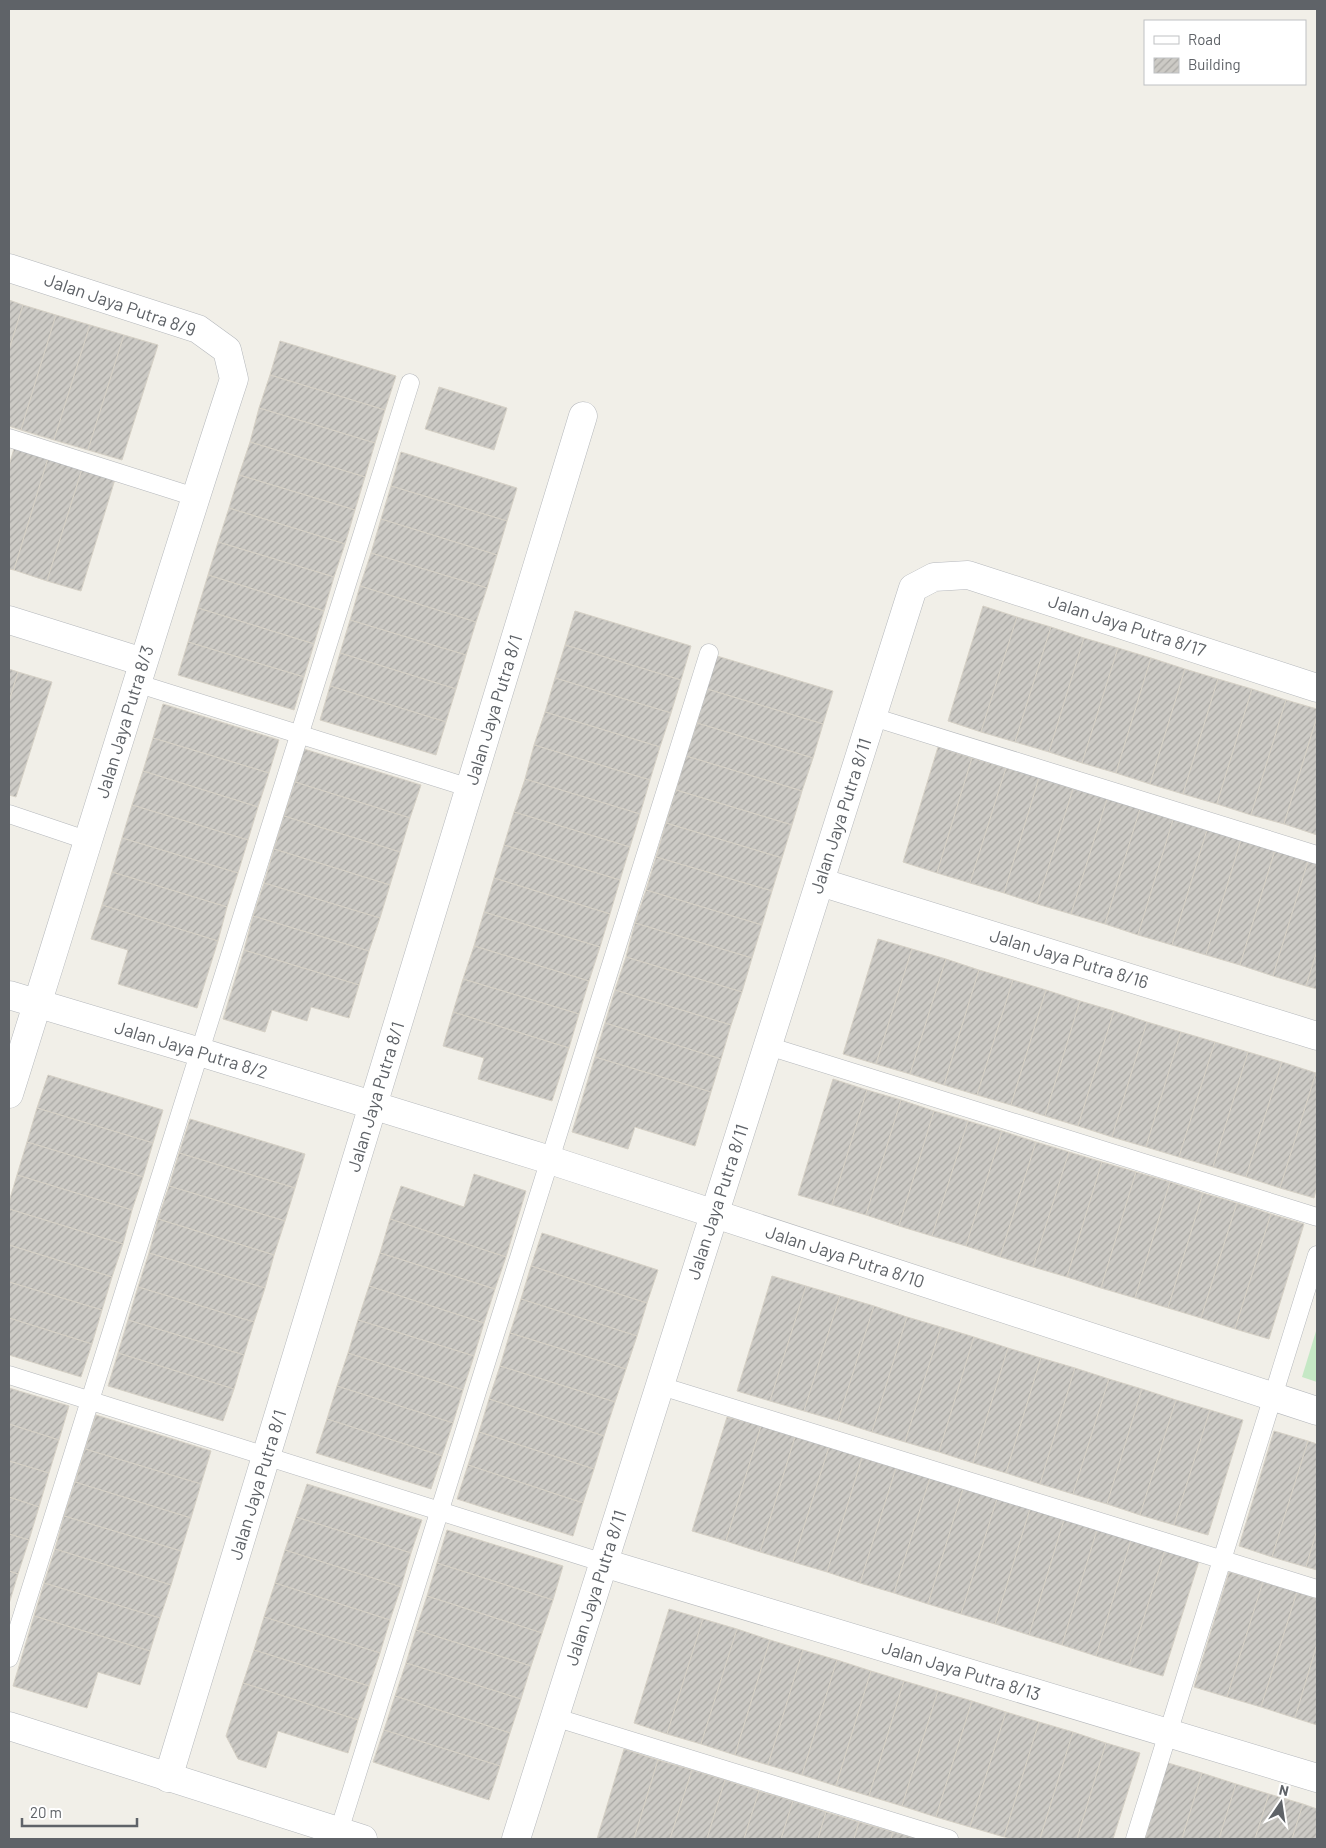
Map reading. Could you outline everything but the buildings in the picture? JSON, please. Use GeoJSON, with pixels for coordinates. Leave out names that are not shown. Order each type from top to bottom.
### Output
{"type":"FeatureCollection","features":[{"type":"Feature","properties":{"kind":"street","name":"Jalan Jaya Putra 8/9"},"geometry":{"type":"LineString","coordinates":[[9,268],[198,329],[227,350]]}},
{"type":"Feature","properties":{"kind":"street","name":"Jalan Jaya Putra 8/3"},"geometry":{"type":"LineString","coordinates":[[9,1094],[139,673],[234,379],[227,350]]}},
{"type":"Feature","properties":{"kind":"street","name":"Jalan Jaya Putra 8/1"},"geometry":{"type":"LineString","coordinates":[[168,1778],[583,416]]}},
{"type":"Feature","properties":{"kind":"street","name":"Jalan Jaya Putra 8/17"},"geometry":{"type":"LineString","coordinates":[[934,577],[968,575],[1317,688]]}},
{"type":"Feature","properties":{"kind":"street","name":"Jalan Jaya Putra 8/11"},"geometry":{"type":"LineString","coordinates":[[516,1839],[913,588],[934,577]]}},
{"type":"Feature","properties":{"kind":"street"},"geometry":{"type":"LineString","coordinates":[[9,620],[139,673]]}},
{"type":"Feature","properties":{"kind":"street","name":"Jalan Jaya Putra 8/16"},"geometry":{"type":"LineString","coordinates":[[820,882],[1317,1036]]}},
{"type":"Feature","properties":{"kind":"street","name":"Jalan Jaya Putra 8/2"},"geometry":{"type":"LineString","coordinates":[[9,995],[373,1105]]}},
{"type":"Feature","properties":{"kind":"street","name":"Jalan Jaya Putra 8/10"},"geometry":{"type":"LineString","coordinates":[[373,1105],[550,1160],[1317,1411]]}},
{"type":"Feature","properties":{"kind":"street","name":"Jalan Jaya Putra 8/13"},"geometry":{"type":"LineString","coordinates":[[604,1563],[1317,1778]]}},
{"type":"Feature","properties":{"kind":"street"},"geometry":{"type":"LineString","coordinates":[[9,1726],[351,1835]]}},
{"type":"Feature","properties":{"kind":"lane"},"geometry":{"type":"LineString","coordinates":[[9,1658],[410,383]]}},
{"type":"Feature","properties":{"kind":"lane"},"geometry":{"type":"LineString","coordinates":[[9,438],[195,498]]}},
{"type":"Feature","properties":{"kind":"lane"},"geometry":{"type":"LineString","coordinates":[[351,1835],[440,1510],[709,653]]}},
{"type":"Feature","properties":{"kind":"lane"},"geometry":{"type":"LineString","coordinates":[[139,673],[299,734],[470,788]]}},
{"type":"Feature","properties":{"kind":"lane"},"geometry":{"type":"LineString","coordinates":[[872,717],[1317,855]]}},
{"type":"Feature","properties":{"kind":"lane"},"geometry":{"type":"LineString","coordinates":[[9,814],[89,840]]}},
{"type":"Feature","properties":{"kind":"lane"},"geometry":{"type":"LineString","coordinates":[[768,1046],[1317,1217]]}},
{"type":"Feature","properties":{"kind":"lane"},"geometry":{"type":"LineString","coordinates":[[1135,1839],[1317,1255]]}},
{"type":"Feature","properties":{"kind":"lane"},"geometry":{"type":"LineString","coordinates":[[9,1376],[604,1563]]}},
{"type":"Feature","properties":{"kind":"lane"},"geometry":{"type":"LineString","coordinates":[[660,1386],[1317,1589]]}},
{"type":"Feature","properties":{"kind":"lane"},"geometry":{"type":"LineString","coordinates":[[554,1717],[948,1839]]}},
{"type":"Feature","properties":{"kind":"green space"},"geometry":{"type":"Polygon","coordinates":[[[1317,1328],[1317,1382],[1302,1377],[1317,1328]]]}}]}
